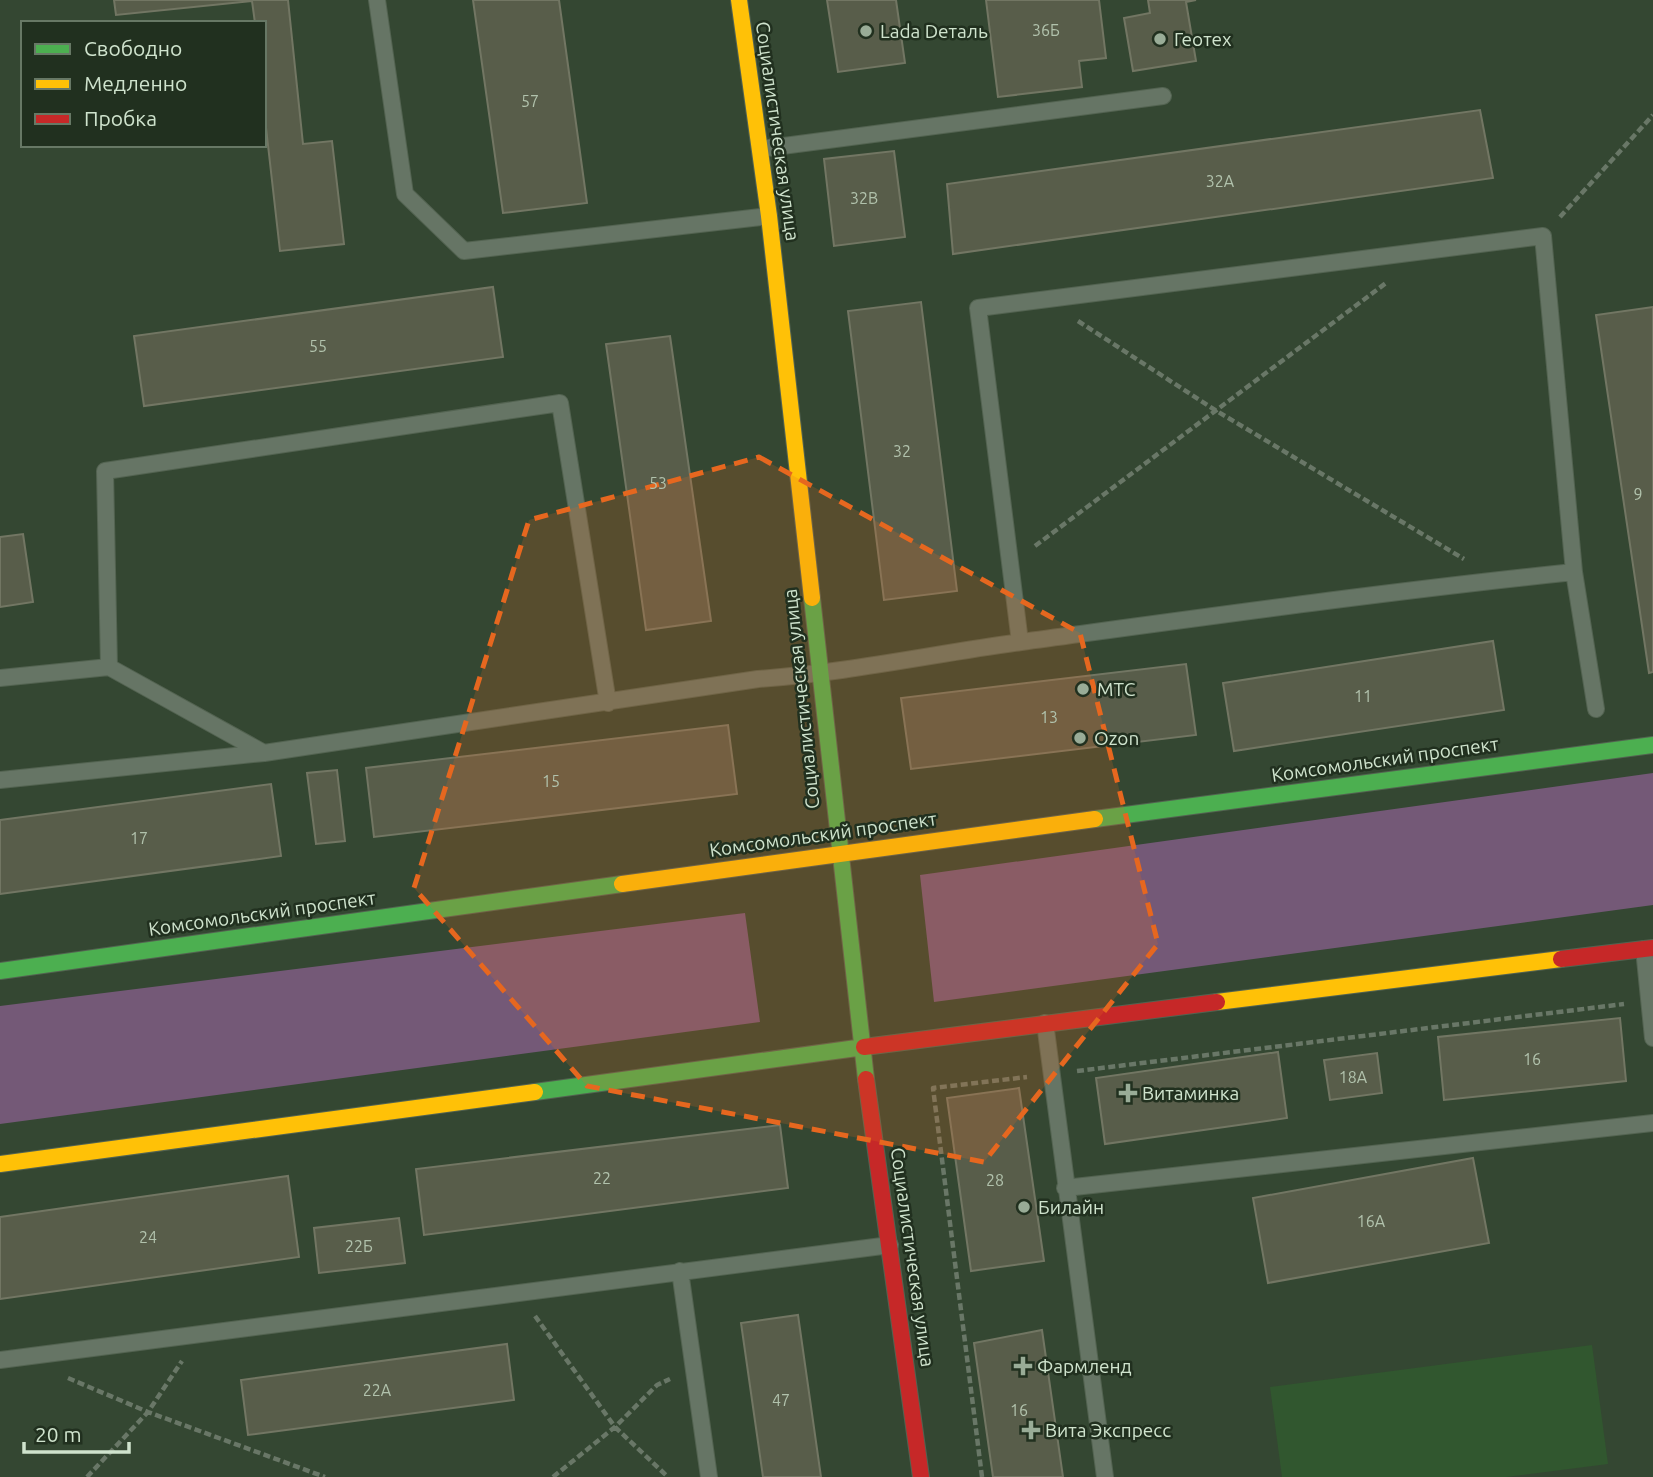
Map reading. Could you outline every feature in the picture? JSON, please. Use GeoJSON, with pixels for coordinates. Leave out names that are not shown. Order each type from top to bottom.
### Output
{"type":"FeatureCollection","features":[{"type":"Feature","properties":{"kind":"main road","name":"Социалистическая улица"},"geometry":{"type":"LineString","coordinates":[[739,0],[769,216],[862,1048],[921,1477]]}},
{"type":"Feature","properties":{"kind":"main road","name":"Комсомольский проспект"},"geometry":{"type":"LineString","coordinates":[[0,971],[839,853],[1653,745]]}},
{"type":"Feature","properties":{"kind":"main road"},"geometry":{"type":"LineString","coordinates":[[0,1164],[1045,1023],[1648,948]]}},
{"type":"Feature","properties":{"kind":"lane"},"geometry":{"type":"LineString","coordinates":[[377,0],[405,194],[464,251],[769,216]]}},
{"type":"Feature","properties":{"kind":"lane"},"geometry":{"type":"LineString","coordinates":[[760,149],[1163,96]]}},
{"type":"Feature","properties":{"kind":"lane"},"geometry":{"type":"LineString","coordinates":[[1020,642],[978,308],[1543,236],[1574,572],[1596,709]]}},
{"type":"Feature","properties":{"kind":"lane"},"geometry":{"type":"LineString","coordinates":[[109,667],[106,471],[560,403],[608,703]]}},
{"type":"Feature","properties":{"kind":"lane"},"geometry":{"type":"LineString","coordinates":[[0,780],[264,753],[758,679],[820,674],[873,663],[1020,642],[1574,572]]}},
{"type":"Feature","properties":{"kind":"lane"},"geometry":{"type":"LineString","coordinates":[[0,678],[109,667],[264,753]]}},
{"type":"Feature","properties":{"kind":"lane"},"geometry":{"type":"LineString","coordinates":[[1648,948],[1653,1038]]}},
{"type":"Feature","properties":{"kind":"lane"},"geometry":{"type":"LineString","coordinates":[[1045,1023],[1105,1477]]}},
{"type":"Feature","properties":{"kind":"lane"},"geometry":{"type":"LineString","coordinates":[[1065,1188],[1653,1124]]}},
{"type":"Feature","properties":{"kind":"lane"},"geometry":{"type":"LineString","coordinates":[[0,1360],[890,1245]]}},
{"type":"Feature","properties":{"kind":"lane"},"geometry":{"type":"LineString","coordinates":[[680,1271],[709,1477]]}},
{"type":"Feature","properties":{"kind":"path"},"geometry":{"type":"LineString","coordinates":[[1543,236],[1653,115]]}},
{"type":"Feature","properties":{"kind":"path"},"geometry":{"type":"LineString","coordinates":[[1010,564],[1426,252]]}},
{"type":"Feature","properties":{"kind":"path"},"geometry":{"type":"LineString","coordinates":[[1042,298],[1215,410],[1500,580]]}},
{"type":"Feature","properties":{"kind":"path"},"geometry":{"type":"LineString","coordinates":[[982,1477],[933,1088],[1649,1001]]}},
{"type":"Feature","properties":{"kind":"path"},"geometry":{"type":"LineString","coordinates":[[518,1293],[615,1427],[668,1477]]}},
{"type":"Feature","properties":{"kind":"path"},"geometry":{"type":"LineString","coordinates":[[87,1477],[148,1412],[200,1334]]}},
{"type":"Feature","properties":{"kind":"path"},"geometry":{"type":"LineString","coordinates":[[20,1358],[148,1412],[325,1477]]}},
{"type":"Feature","properties":{"kind":"path"},"geometry":{"type":"LineString","coordinates":[[553,1477],[615,1427],[657,1385],[693,1368]]}},
{"type":"Feature","properties":{"kind":"highlighted area"},"geometry":{"type":"Polygon","coordinates":[[[759,457],[1080,633],[1158,944],[984,1162],[587,1086],[414,888],[529,520],[759,457]]]}},
{"type":"Feature","properties":{"kind":"shaded area"},"geometry":{"type":"Polygon","coordinates":[[[1653,773],[1653,905],[934,1002],[920,875],[1653,773]]]}},
{"type":"Feature","properties":{"kind":"shaded area"},"geometry":{"type":"Polygon","coordinates":[[[745,913],[760,1022],[0,1124],[0,1006],[745,913]]]}},
{"type":"Feature","properties":{"kind":"shaded area"},"geometry":{"type":"Polygon","coordinates":[[[1592,1345],[1608,1464],[1506,1477],[1282,1477],[1270,1387],[1592,1345]]]}},
{"type":"Feature","properties":{"kind":"building"},"geometry":{"type":"Polygon","coordinates":[[[114,0],[288,0],[303,144],[332,141],[344,244],[280,251],[266,128],[266,21],[255,21],[252,1],[116,15],[114,0]]]}},
{"type":"Feature","properties":{"kind":"building"},"geometry":{"type":"Polygon","coordinates":[[[473,0],[559,0],[587,203],[503,213],[473,0]]]}},
{"type":"Feature","properties":{"kind":"building","name":"Lada Dеталь"},"geometry":{"type":"Polygon","coordinates":[[[827,0],[896,0],[905,63],[838,72],[827,0]]]}},
{"type":"Feature","properties":{"kind":"building"},"geometry":{"type":"Polygon","coordinates":[[[986,0],[1099,0],[1106,58],[1079,61],[1082,87],[998,97],[986,0]]]}},
{"type":"Feature","properties":{"kind":"building","name":"Геотех"},"geometry":{"type":"Polygon","coordinates":[[[1148,0],[1196,0],[1186,2],[1196,61],[1133,71],[1124,18],[1150,13],[1148,0]]]}},
{"type":"Feature","properties":{"kind":"building"},"geometry":{"type":"Polygon","coordinates":[[[1480,110],[1493,178],[953,254],[947,184],[1480,110]]]}},
{"type":"Feature","properties":{"kind":"building"},"geometry":{"type":"Polygon","coordinates":[[[894,151],[905,237],[834,246],[824,159],[894,151]]]}},
{"type":"Feature","properties":{"kind":"building"},"geometry":{"type":"Polygon","coordinates":[[[493,287],[503,357],[144,406],[134,336],[493,287]]]}},
{"type":"Feature","properties":{"kind":"building"},"geometry":{"type":"Polygon","coordinates":[[[921,302],[957,591],[884,600],[848,311],[921,302]]]}},
{"type":"Feature","properties":{"kind":"building"},"geometry":{"type":"Polygon","coordinates":[[[1653,307],[1653,672],[1649,673],[1596,315],[1653,307]]]}},
{"type":"Feature","properties":{"kind":"building"},"geometry":{"type":"Polygon","coordinates":[[[670,336],[711,621],[646,630],[606,344],[670,336]]]}},
{"type":"Feature","properties":{"kind":"building"},"geometry":{"type":"Polygon","coordinates":[[[23,534],[33,602],[0,607],[0,537],[23,534]]]}},
{"type":"Feature","properties":{"kind":"building"},"geometry":{"type":"Polygon","coordinates":[[[1493,641],[1504,710],[1234,751],[1223,683],[1493,641]]]}},
{"type":"Feature","properties":{"kind":"building"},"geometry":{"type":"Polygon","coordinates":[[[1186,664],[1196,735],[911,769],[901,698],[1186,664]]]}},
{"type":"Feature","properties":{"kind":"building"},"geometry":{"type":"Polygon","coordinates":[[[728,725],[737,794],[374,837],[366,768],[728,725]]]}},
{"type":"Feature","properties":{"kind":"building"},"geometry":{"type":"Polygon","coordinates":[[[337,770],[345,841],[316,844],[307,773],[337,770]]]}},
{"type":"Feature","properties":{"kind":"building"},"geometry":{"type":"Polygon","coordinates":[[[271,784],[281,856],[0,894],[0,820],[271,784]]]}},
{"type":"Feature","properties":{"kind":"building"},"geometry":{"type":"Polygon","coordinates":[[[1620,1018],[1626,1081],[1444,1100],[1438,1037],[1620,1018]]]}},
{"type":"Feature","properties":{"kind":"building"},"geometry":{"type":"Polygon","coordinates":[[[1278,1052],[1287,1118],[1105,1144],[1096,1078],[1278,1052]]]}},
{"type":"Feature","properties":{"kind":"building"},"geometry":{"type":"Polygon","coordinates":[[[1377,1053],[1382,1093],[1330,1100],[1324,1060],[1377,1053]]]}},
{"type":"Feature","properties":{"kind":"building"},"geometry":{"type":"Polygon","coordinates":[[[1019,1088],[1044,1261],[971,1271],[947,1098],[1019,1088]]]}},
{"type":"Feature","properties":{"kind":"building"},"geometry":{"type":"Polygon","coordinates":[[[780,1125],[788,1188],[424,1235],[416,1169],[780,1125]]]}},
{"type":"Feature","properties":{"kind":"building"},"geometry":{"type":"Polygon","coordinates":[[[1473,1158],[1489,1243],[1268,1283],[1253,1198],[1473,1158]]]}},
{"type":"Feature","properties":{"kind":"building"},"geometry":{"type":"Polygon","coordinates":[[[288,1176],[299,1257],[0,1299],[0,1217],[288,1176]]]}},
{"type":"Feature","properties":{"kind":"building"},"geometry":{"type":"Polygon","coordinates":[[[399,1218],[405,1263],[319,1273],[314,1228],[399,1218]]]}},
{"type":"Feature","properties":{"kind":"building"},"geometry":{"type":"Polygon","coordinates":[[[798,1315],[821,1477],[763,1477],[741,1323],[798,1315]]]}},
{"type":"Feature","properties":{"kind":"building"},"geometry":{"type":"Polygon","coordinates":[[[1042,1330],[1063,1477],[993,1477],[974,1343],[1042,1330]]]}},
{"type":"Feature","properties":{"kind":"building"},"geometry":{"type":"Polygon","coordinates":[[[507,1344],[514,1400],[248,1435],[241,1380],[507,1344]]]}},
{"type":"Feature","properties":{"kind":"traffic: fast"},"geometry":{"type":"LineString","coordinates":[[812,598],[866,1079]]}},
{"type":"Feature","properties":{"kind":"traffic: fast"},"geometry":{"type":"LineString","coordinates":[[1095,819],[1653,745]]}},
{"type":"Feature","properties":{"kind":"traffic: fast"},"geometry":{"type":"LineString","coordinates":[[0,971],[622,884]]}},
{"type":"Feature","properties":{"kind":"traffic: fast"},"geometry":{"type":"LineString","coordinates":[[535,1092],[864,1047]]}},
{"type":"Feature","properties":{"kind":"traffic: slow"},"geometry":{"type":"LineString","coordinates":[[739,0],[769,216],[812,598]]}},
{"type":"Feature","properties":{"kind":"traffic: slow"},"geometry":{"type":"LineString","coordinates":[[622,884],[1095,819]]}},
{"type":"Feature","properties":{"kind":"traffic: slow"},"geometry":{"type":"LineString","coordinates":[[1217,1002],[1561,959]]}},
{"type":"Feature","properties":{"kind":"traffic: slow"},"geometry":{"type":"LineString","coordinates":[[0,1164],[535,1092]]}},
{"type":"Feature","properties":{"kind":"traffic: jam"},"geometry":{"type":"LineString","coordinates":[[1561,959],[1653,948]]}},
{"type":"Feature","properties":{"kind":"traffic: jam"},"geometry":{"type":"LineString","coordinates":[[864,1047],[1217,1002]]}},
{"type":"Feature","properties":{"kind":"traffic: jam"},"geometry":{"type":"LineString","coordinates":[[866,1079],[921,1477]]}},
{"type":"Feature","properties":{"kind":"place","name":"Lada Dеталь"},"geometry":{"type":"Point","coordinates":[866,31]}},
{"type":"Feature","properties":{"kind":"place","name":"Геотех"},"geometry":{"type":"Point","coordinates":[1160,39]}},
{"type":"Feature","properties":{"kind":"place","name":"МТС"},"geometry":{"type":"Point","coordinates":[1083,689]}},
{"type":"Feature","properties":{"kind":"place","name":"Ozon"},"geometry":{"type":"Point","coordinates":[1080,738]}},
{"type":"Feature","properties":{"kind":"place","name":"Витаминка"},"geometry":{"type":"Point","coordinates":[1128,1093]}},
{"type":"Feature","properties":{"kind":"place","name":"Билайн"},"geometry":{"type":"Point","coordinates":[1024,1207]}},
{"type":"Feature","properties":{"kind":"place","name":"Фармленд"},"geometry":{"type":"Point","coordinates":[1023,1366]}},
{"type":"Feature","properties":{"kind":"place","name":"Вита Экспресс"},"geometry":{"type":"Point","coordinates":[1031,1430]}}]}
